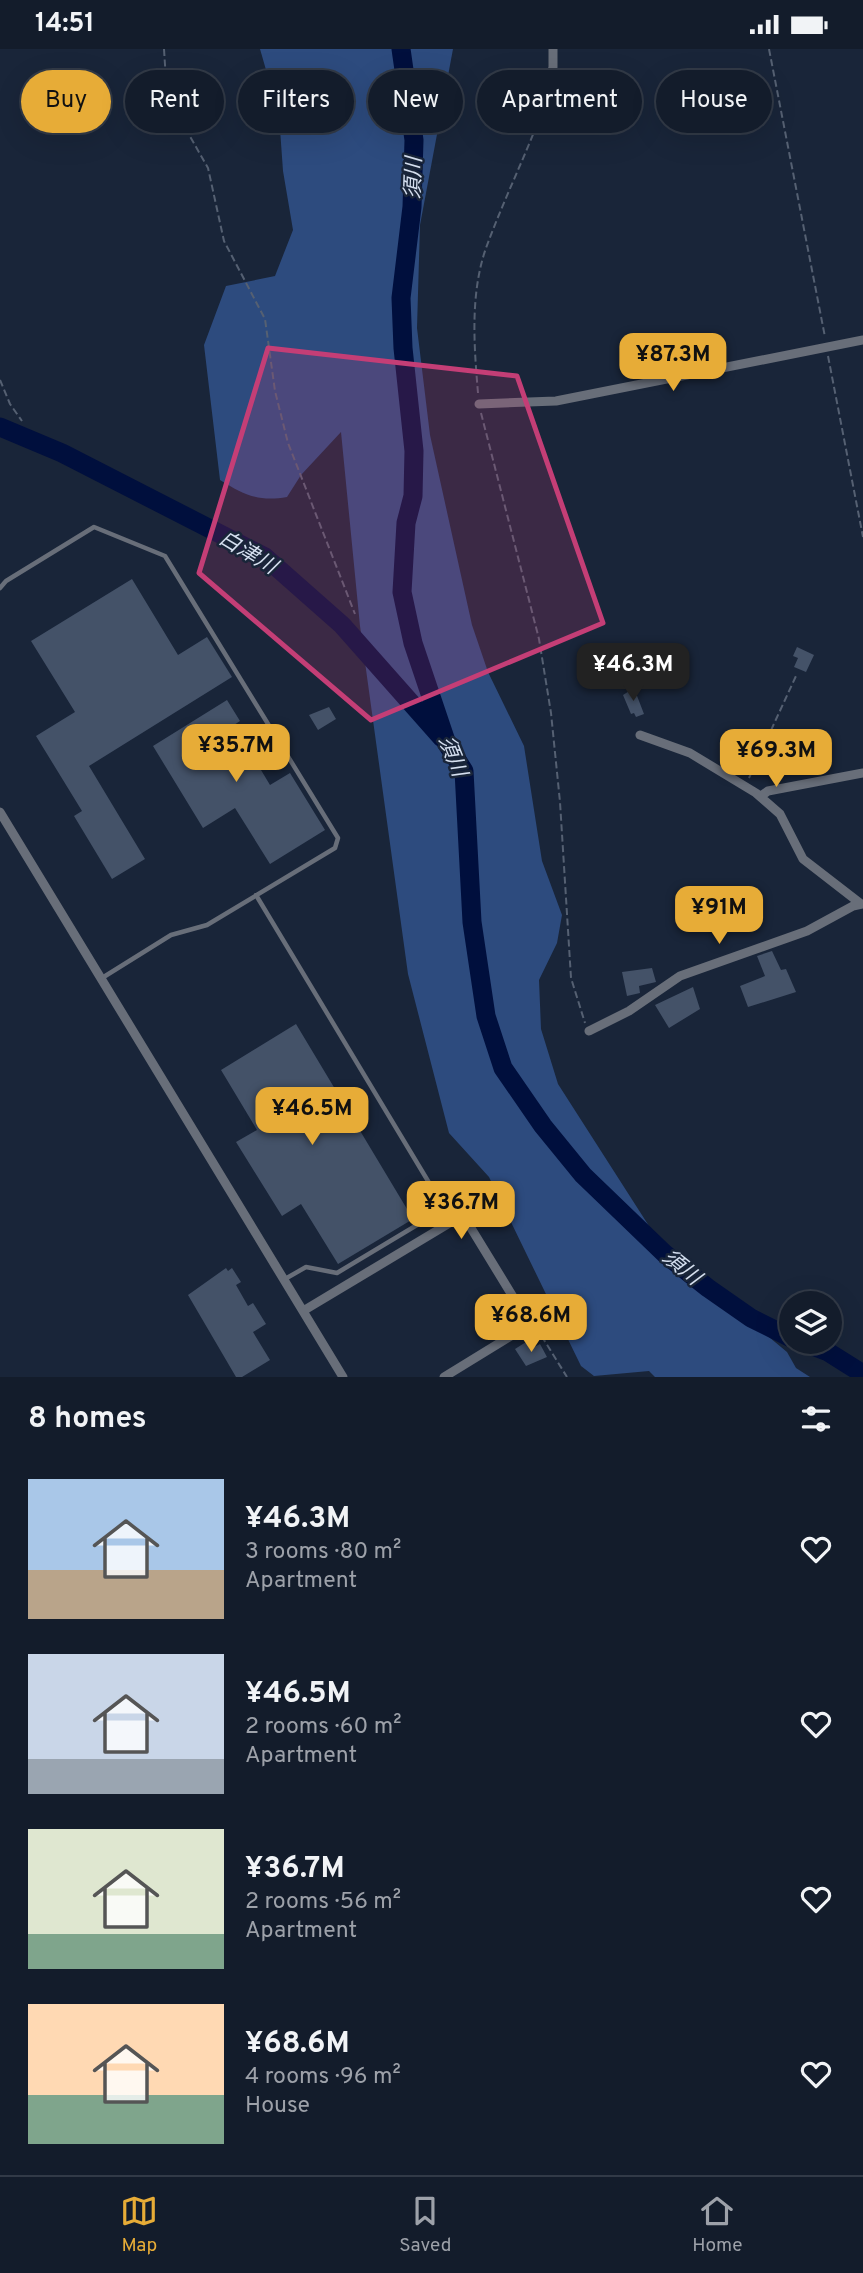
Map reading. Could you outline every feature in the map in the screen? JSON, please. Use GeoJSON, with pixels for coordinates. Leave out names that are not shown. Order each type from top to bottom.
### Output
{"type":"FeatureCollection","features":[{"type":"Feature","properties":{"kind":"street"},"geometry":{"type":"LineString","coordinates":[[551,70],[553,49]]}},
{"type":"Feature","properties":{"kind":"street"},"geometry":{"type":"LineString","coordinates":[[479,404],[556,401],[863,340]]}},
{"type":"Feature","properties":{"kind":"street"},"geometry":{"type":"LineString","coordinates":[[589,1031],[618,1018],[680,975],[807,931],[862,904],[803,859],[780,814],[761,796],[690,753],[640,735]]}},
{"type":"Feature","properties":{"kind":"street"},"geometry":{"type":"LineString","coordinates":[[761,796],[768,791],[863,773]]}},
{"type":"Feature","properties":{"kind":"street"},"geometry":{"type":"LineString","coordinates":[[0,812],[343,1377]]}},
{"type":"Feature","properties":{"kind":"street"},"geometry":{"type":"LineString","coordinates":[[303,1311],[463,1215],[526,1318],[524,1328],[444,1377]]}},
{"type":"Feature","properties":{"kind":"lane"},"geometry":{"type":"LineString","coordinates":[[0,588],[6,580],[94,527],[165,556],[338,838],[335,848],[207,925],[171,935],[102,978]]}},
{"type":"Feature","properties":{"kind":"lane"},"geometry":{"type":"LineString","coordinates":[[256,895],[437,1196],[437,1203],[427,1219],[337,1273],[306,1267],[285,1280]]}},
{"type":"Feature","properties":{"kind":"path"},"geometry":{"type":"LineString","coordinates":[[164,49],[167,96],[208,167],[224,241],[265,319],[275,391],[288,443],[355,614]]}},
{"type":"Feature","properties":{"kind":"path"},"geometry":{"type":"LineString","coordinates":[[769,49],[863,537]]}},
{"type":"Feature","properties":{"kind":"path"},"geometry":{"type":"LineString","coordinates":[[533,133],[486,249],[479,279],[474,339],[479,404],[539,639],[554,738],[571,978],[589,1031]]}},
{"type":"Feature","properties":{"kind":"path"},"geometry":{"type":"LineString","coordinates":[[0,380],[10,404],[22,421]]}},
{"type":"Feature","properties":{"kind":"path"},"geometry":{"type":"LineString","coordinates":[[745,785],[796,676]]}},
{"type":"Feature","properties":{"kind":"path"},"geometry":{"type":"LineString","coordinates":[[525,1324],[540,1332],[567,1377]]}},
{"type":"Feature","properties":{"kind":"highlighted area"},"geometry":{"type":"Polygon","coordinates":[[[268,348],[517,376],[603,623],[371,720],[199,573],[268,348]]]}},
{"type":"Feature","properties":{"kind":"shaded area"},"geometry":{"type":"Polygon","coordinates":[[[260,49],[453,49],[449,70],[368,70],[368,133],[437,133],[420,225],[417,328],[430,435],[472,625],[488,672],[524,746],[542,861],[562,915],[557,943],[539,980],[541,1029],[558,1084],[665,1251],[779,1345],[779,1354],[788,1354],[796,1368],[810,1377],[655,1377],[649,1371],[594,1376],[581,1366],[489,1177],[449,1133],[408,974],[360,626],[341,432],[301,475],[287,497],[268,499],[252,496],[220,480],[204,345],[226,286],[275,276],[293,230],[283,171],[280,133],[354,133],[354,70],[266,70],[260,49]]]}},
{"type":"Feature","properties":{"kind":"building"},"geometry":{"type":"Polygon","coordinates":[[[132,579],[178,655],[207,637],[232,677],[89,766],[145,859],[112,879],[74,816],[82,811],[36,736],[75,712],[31,641],[132,579]]]}},
{"type":"Feature","properties":{"kind":"building"},"geometry":{"type":"Polygon","coordinates":[[[797,647],[814,655],[806,672],[794,667],[798,658],[793,656],[797,647]]]}},
{"type":"Feature","properties":{"kind":"building"},"geometry":{"type":"Polygon","coordinates":[[[634,688],[644,714],[636,717],[634,713],[631,714],[623,695],[634,688]]]}},
{"type":"Feature","properties":{"kind":"building"},"geometry":{"type":"Polygon","coordinates":[[[227,700],[240,721],[234,725],[270,785],[290,773],[325,830],[270,864],[235,808],[203,828],[153,746],[227,700]]]}},
{"type":"Feature","properties":{"kind":"building"},"geometry":{"type":"Polygon","coordinates":[[[329,707],[336,719],[318,730],[309,715],[329,707]]]}},
{"type":"Feature","properties":{"kind":"building"},"geometry":{"type":"Polygon","coordinates":[[[772,951],[781,970],[786,969],[796,992],[748,1007],[740,986],[765,976],[757,956],[772,951]]]}},
{"type":"Feature","properties":{"kind":"building"},"geometry":{"type":"Polygon","coordinates":[[[652,968],[656,982],[639,986],[640,993],[627,996],[622,972],[652,968]]]}},
{"type":"Feature","properties":{"kind":"building"},"geometry":{"type":"Polygon","coordinates":[[[693,987],[700,1009],[669,1028],[655,1005],[693,987]]]}},
{"type":"Feature","properties":{"kind":"building"},"geometry":{"type":"Polygon","coordinates":[[[296,1024],[413,1219],[338,1264],[301,1204],[282,1216],[236,1142],[257,1130],[221,1070],[296,1024]]]}},
{"type":"Feature","properties":{"kind":"building"},"geometry":{"type":"Polygon","coordinates":[[[226,1268],[228,1271],[232,1268],[241,1282],[236,1285],[248,1306],[253,1303],[266,1324],[253,1332],[270,1360],[242,1377],[236,1377],[188,1295],[226,1268]]]}},
{"type":"Feature","properties":{"kind":"building"},"geometry":{"type":"Polygon","coordinates":[[[526,1342],[530,1349],[540,1344],[547,1357],[526,1366],[515,1349],[526,1342]]]}},
{"type":"Feature","properties":{"kind":"waterway","name":"須川"},"geometry":{"type":"LineString","coordinates":[[401,49],[414,140],[412,207],[401,298],[403,348],[414,451],[413,496],[406,523],[402,592],[413,643],[447,744],[464,771],[472,922],[486,1016],[503,1068],[543,1126],[583,1175],[665,1254],[751,1318],[779,1332]]}},
{"type":"Feature","properties":{"kind":"waterway","name":"白津川"},"geometry":{"type":"LineString","coordinates":[[0,427],[62,453],[265,557],[342,625],[442,738]]}},
{"type":"Feature","properties":{"kind":"waterway","name":"須川"},"geometry":{"type":"LineString","coordinates":[[831,1354],[863,1374]]}}]}
